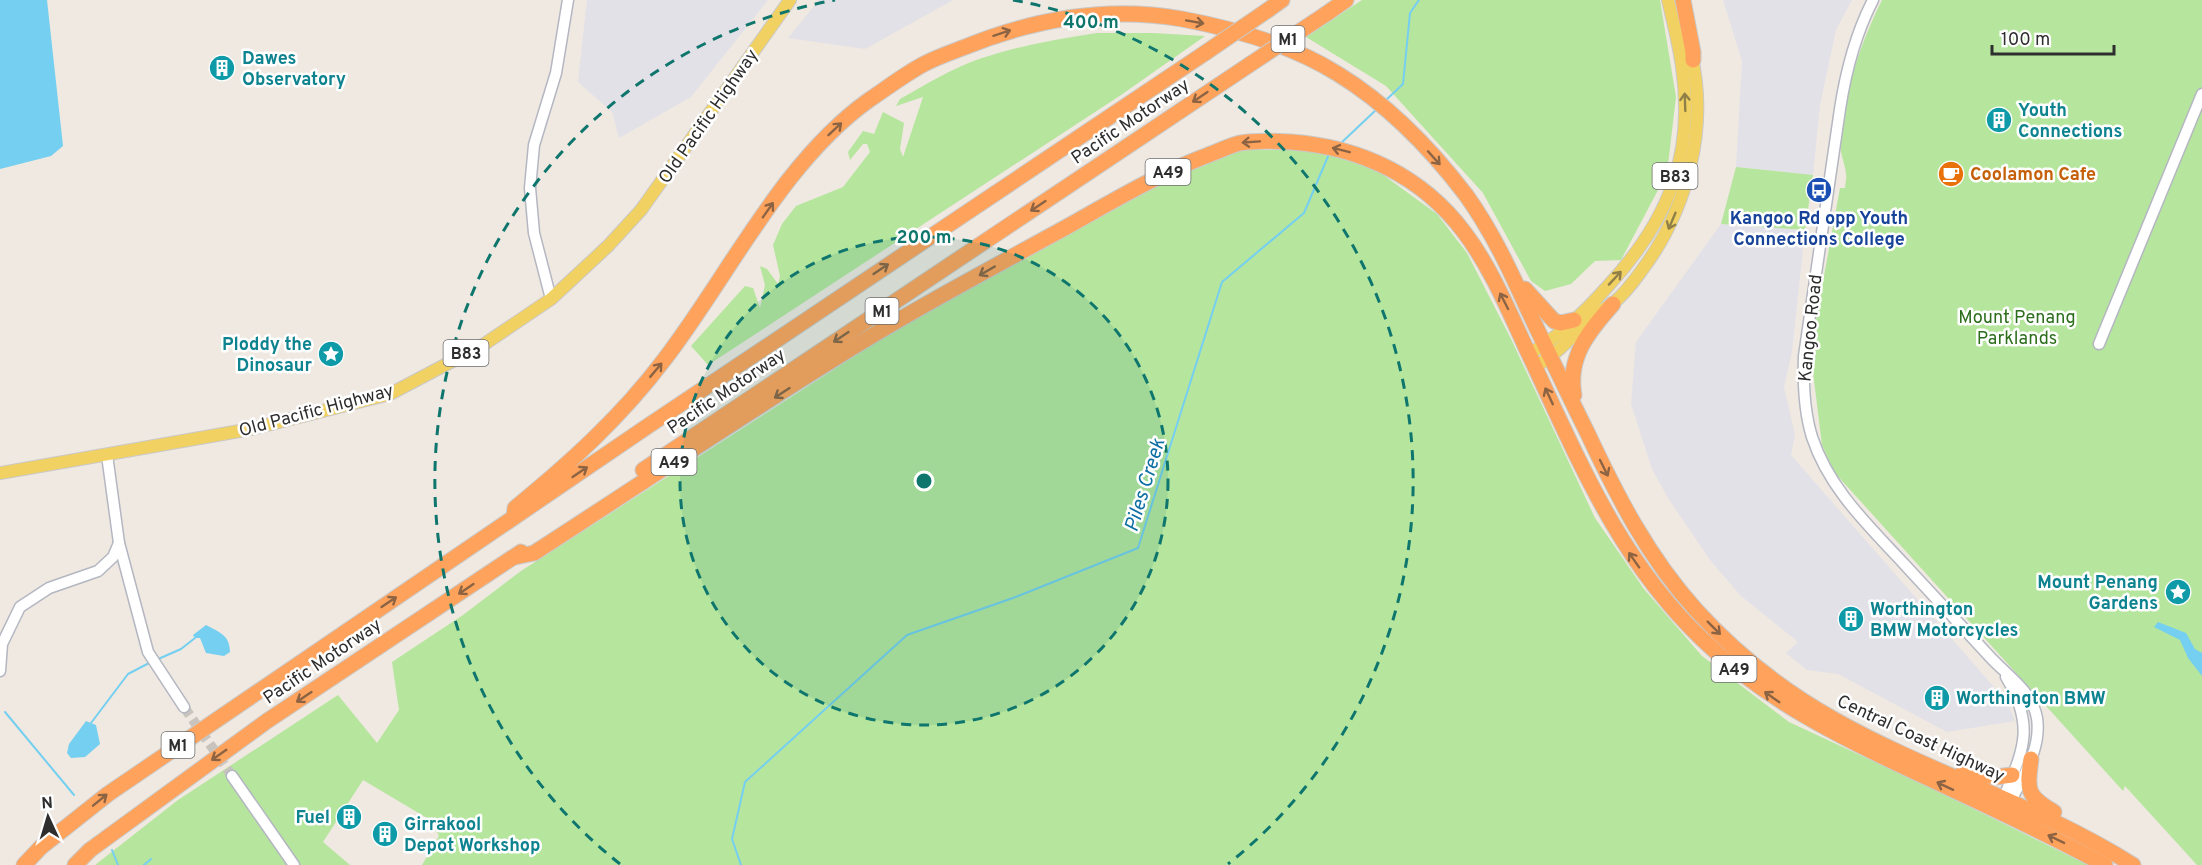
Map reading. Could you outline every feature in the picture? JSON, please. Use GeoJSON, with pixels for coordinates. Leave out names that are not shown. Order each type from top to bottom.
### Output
{"type":"FeatureCollection","features":[{"type":"Feature","properties":{"kind":"highway","name":"Pacific Motorway"},"geometry":{"type":"LineString","coordinates":[[24,865],[41,847],[108,794],[514,517],[1282,0]]}},
{"type":"Feature","properties":{"kind":"highway","name":"Pacific Motorway"},"geometry":{"type":"LineString","coordinates":[[75,865],[90,850],[248,735],[1346,0]]}},
{"type":"Feature","properties":{"kind":"highway"},"geometry":{"type":"LineString","coordinates":[[1683,0],[1693,60]]}},
{"type":"Feature","properties":{"kind":"highway","name":"A49"},"geometry":{"type":"LineString","coordinates":[[514,517],[515,508],[579,454],[619,415],[665,359],[795,172],[849,116],[924,64],[1001,32],[1042,22],[1100,15],[1167,16],[1214,25],[1266,41],[1302,55],[1338,74],[1394,116],[1416,137],[1468,198],[1508,267],[1548,351]]}},
{"type":"Feature","properties":{"kind":"highway","name":"A49"},"geometry":{"type":"LineString","coordinates":[[515,557],[534,553],[875,334],[1172,169],[1240,143],[1276,141],[1310,143],[1372,159],[1404,176],[1448,213],[1464,232],[1499,291],[1532,360]]}},
{"type":"Feature","properties":{"kind":"highway"},"geometry":{"type":"LineString","coordinates":[[1508,267],[1533,300],[1554,321],[1561,323],[1574,320]]}},
{"type":"Feature","properties":{"kind":"highway"},"geometry":{"type":"LineString","coordinates":[[1579,415],[1572,388],[1575,362],[1587,334],[1613,304]]}},
{"type":"Feature","properties":{"kind":"highway","name":"Central Coast Highway"},"geometry":{"type":"LineString","coordinates":[[1548,351],[1635,528],[1659,565],[1698,612],[1729,643],[1783,688],[1837,721],[2004,806],[2105,865]]}},
{"type":"Feature","properties":{"kind":"highway","name":"Central Coast Highway"},"geometry":{"type":"LineString","coordinates":[[1532,360],[1591,485],[1619,537],[1663,598],[1704,641],[1748,680],[1811,721],[2105,848],[2133,865]]}},
{"type":"Feature","properties":{"kind":"highway"},"geometry":{"type":"LineString","coordinates":[[1895,750],[1915,753],[1951,769],[1973,775],[1996,777],[2012,775]]}},
{"type":"Feature","properties":{"kind":"highway"},"geometry":{"type":"LineString","coordinates":[[2026,754],[2028,784],[2038,803],[2078,825],[2105,848]]}},
{"type":"Feature","properties":{"kind":"main road","name":"Old Pacific Highway"},"geometry":{"type":"LineString","coordinates":[[0,473],[251,429],[390,394],[483,345],[550,299],[608,246],[641,210],[790,0]]}},
{"type":"Feature","properties":{"kind":"main road","name":"B83"},"geometry":{"type":"LineString","coordinates":[[1548,351],[1640,249],[1664,210],[1677,172],[1685,116],[1684,88],[1679,47],[1668,0]]}},
{"type":"Feature","properties":{"kind":"main road","name":"B83"},"geometry":{"type":"LineString","coordinates":[[1532,360],[1548,351],[1595,314],[1613,304],[1635,280],[1660,244],[1674,217],[1684,190],[1694,148],[1697,116],[1693,60],[1678,0]]}},
{"type":"Feature","properties":{"kind":"street"},"geometry":{"type":"LineString","coordinates":[[550,299],[534,233],[530,188],[534,145],[556,73],[568,0]]}},
{"type":"Feature","properties":{"kind":"street","name":"Kangoo Road"},"geometry":{"type":"LineString","coordinates":[[1873,0],[1854,43],[1841,99],[1804,356],[1804,389],[1808,419],[1812,437],[1825,468],[1854,509],[1999,667],[2027,692],[2033,704],[2037,737],[2012,775],[2004,806]]}},
{"type":"Feature","properties":{"kind":"street"},"geometry":{"type":"LineString","coordinates":[[2099,344],[2202,94]]}},
{"type":"Feature","properties":{"kind":"street"},"geometry":{"type":"LineString","coordinates":[[107,455],[119,543],[148,652],[184,707]]}},
{"type":"Feature","properties":{"kind":"street"},"geometry":{"type":"LineString","coordinates":[[0,671],[2,644],[20,607],[49,588],[98,571],[113,557],[119,543]]}},
{"type":"Feature","properties":{"kind":"street","name":"Kangoo Road"},"geometry":{"type":"LineString","coordinates":[[1999,667],[2018,697],[2023,717],[2026,754],[2004,806]]}},
{"type":"Feature","properties":{"kind":"street"},"geometry":{"type":"LineString","coordinates":[[2023,717],[2037,723]]}},
{"type":"Feature","properties":{"kind":"street"},"geometry":{"type":"LineString","coordinates":[[232,776],[294,865]]}},
{"type":"Feature","properties":{"kind":"shaded area"},"geometry":{"type":"Polygon","coordinates":[[[587,0],[768,0],[691,97],[619,138],[612,112],[578,82],[587,0]]]}},
{"type":"Feature","properties":{"kind":"shaded area"},"geometry":{"type":"Polygon","coordinates":[[[819,0],[953,0],[865,49],[788,38],[819,0]]]}},
{"type":"Feature","properties":{"kind":"shaded area"},"geometry":{"type":"Polygon","coordinates":[[[1723,0],[1852,0],[1836,30],[1820,105],[1813,175],[1736,167],[1742,61],[1723,0]]]}},
{"type":"Feature","properties":{"kind":"shaded area"},"geometry":{"type":"Polygon","coordinates":[[[1721,224],[1805,230],[1792,352],[1784,387],[1795,435],[1791,455],[2008,703],[2015,721],[1947,732],[1838,674],[1807,670],[1786,653],[1798,642],[1741,596],[1710,560],[1668,498],[1652,469],[1631,404],[1636,342],[1721,224]]]}},
{"type":"Feature","properties":{"kind":"green space"},"geometry":{"type":"Polygon","coordinates":[[[1362,0],[1660,0],[1676,97],[1667,173],[1621,260],[1595,261],[1571,284],[1545,291],[1531,281],[1483,193],[1386,86],[1306,37],[1362,0]]]}},
{"type":"Feature","properties":{"kind":"green space","name":"Mount Penang Parklands"},"geometry":{"type":"Polygon","coordinates":[[[1882,0],[2202,0],[2202,865],[2197,865],[2125,786],[2123,791],[1834,472],[1822,445],[1813,372],[1814,331],[1840,188],[1845,188],[1845,166],[1840,142],[1842,123],[1849,87],[1860,51],[1882,0]]]}},
{"type":"Feature","properties":{"kind":"green space"},"geometry":{"type":"Polygon","coordinates":[[[1097,33],[1205,36],[1121,95],[708,365],[691,346],[745,286],[753,288],[760,308],[765,285],[760,266],[767,269],[778,284],[780,276],[773,245],[782,224],[796,206],[843,187],[870,152],[867,144],[863,144],[850,160],[848,152],[863,131],[874,134],[883,112],[904,123],[900,149],[903,157],[923,97],[896,106],[900,99],[948,72],[979,59],[1037,43],[1097,33]]]}},
{"type":"Feature","properties":{"kind":"green space"},"geometry":{"type":"Polygon","coordinates":[[[1242,150],[1309,150],[1371,166],[1437,214],[1467,253],[1511,339],[1595,518],[1644,589],[1702,656],[1789,722],[2088,865],[422,865],[439,836],[432,821],[363,780],[323,842],[350,865],[95,865],[178,800],[338,695],[377,743],[399,710],[392,662],[463,615],[521,571],[903,325],[1172,175],[1242,150]]]}},
{"type":"Feature","properties":{"kind":"green space"},"geometry":{"type":"Polygon","coordinates":[[[1736,167],[1813,175],[1805,230],[1721,224],[1736,167]]]}},
{"type":"Feature","properties":{"kind":"water"},"geometry":{"type":"Polygon","coordinates":[[[0,0],[47,0],[63,146],[51,156],[0,169],[0,0]]]}},
{"type":"Feature","properties":{"kind":"water"},"geometry":{"type":"Polygon","coordinates":[[[2158,622],[2186,633],[2195,649],[2202,653],[2202,676],[2188,658],[2180,640],[2154,627],[2158,622]]]}},
{"type":"Feature","properties":{"kind":"water"},"geometry":{"type":"Polygon","coordinates":[[[206,625],[226,638],[230,652],[224,656],[206,653],[200,638],[195,638],[193,635],[206,625]]]}},
{"type":"Feature","properties":{"kind":"water"},"geometry":{"type":"Polygon","coordinates":[[[86,721],[96,725],[100,744],[85,757],[71,758],[67,753],[69,744],[86,721]]]}},
{"type":"Feature","properties":{"kind":"waterway","name":"Piles Creek"},"geometry":{"type":"LineString","coordinates":[[1385,101],[1403,84],[1410,13],[1419,0]]}},
{"type":"Feature","properties":{"kind":"waterway","name":"Piles Creek"},"geometry":{"type":"LineString","coordinates":[[1340,144],[1377,109]]}},
{"type":"Feature","properties":{"kind":"waterway","name":"Piles Creek"},"geometry":{"type":"LineString","coordinates":[[741,865],[732,839],[745,782],[907,635],[1013,598],[1138,548],[1222,282],[1304,213],[1329,154]]}},
{"type":"Feature","properties":{"kind":"waterway"},"geometry":{"type":"LineString","coordinates":[[156,660],[181,649],[195,638]]}},
{"type":"Feature","properties":{"kind":"waterway"},"geometry":{"type":"LineString","coordinates":[[91,723],[128,674],[151,662]]}},
{"type":"Feature","properties":{"kind":"waterway"},"geometry":{"type":"LineString","coordinates":[[5,712],[74,795]]}},
{"type":"Feature","properties":{"kind":"waterway"},"geometry":{"type":"LineString","coordinates":[[112,850],[118,865]]}},
{"type":"Feature","properties":{"kind":"waterway"},"geometry":{"type":"LineString","coordinates":[[144,865],[151,859]]}},
{"type":"Feature","properties":{"kind":"tunnel"},"geometry":{"type":"LineString","coordinates":[[184,707],[232,776]]}},
{"type":"Feature","properties":{"kind":"place","name":"Dawes Observatory"},"geometry":{"type":"Point","coordinates":[222,68]}},
{"type":"Feature","properties":{"kind":"place","name":"Youth Connections"},"geometry":{"type":"Point","coordinates":[1999,120]}},
{"type":"Feature","properties":{"kind":"place","name":"Coolamon Cafe"},"geometry":{"type":"Point","coordinates":[1951,174]}},
{"type":"Feature","properties":{"kind":"place","name":"Kangoo Rd opp Youth Connections College"},"geometry":{"type":"Point","coordinates":[1819,190]}},
{"type":"Feature","properties":{"kind":"place","name":"Ploddy the Dinosaur"},"geometry":{"type":"Point","coordinates":[331,354]}},
{"type":"Feature","properties":{"kind":"place","name":"Mount Penang Gardens"},"geometry":{"type":"Point","coordinates":[2178,592]}},
{"type":"Feature","properties":{"kind":"place","name":"Worthington BMW Motorcycles"},"geometry":{"type":"Point","coordinates":[1851,619]}},
{"type":"Feature","properties":{"kind":"place","name":"Worthington BMW"},"geometry":{"type":"Point","coordinates":[1937,698]}},
{"type":"Feature","properties":{"kind":"place","name":"Fuel"},"geometry":{"type":"Point","coordinates":[349,817]}},
{"type":"Feature","properties":{"kind":"place","name":"Girrakool Depot Workshop"},"geometry":{"type":"Point","coordinates":[385,834]}}]}
